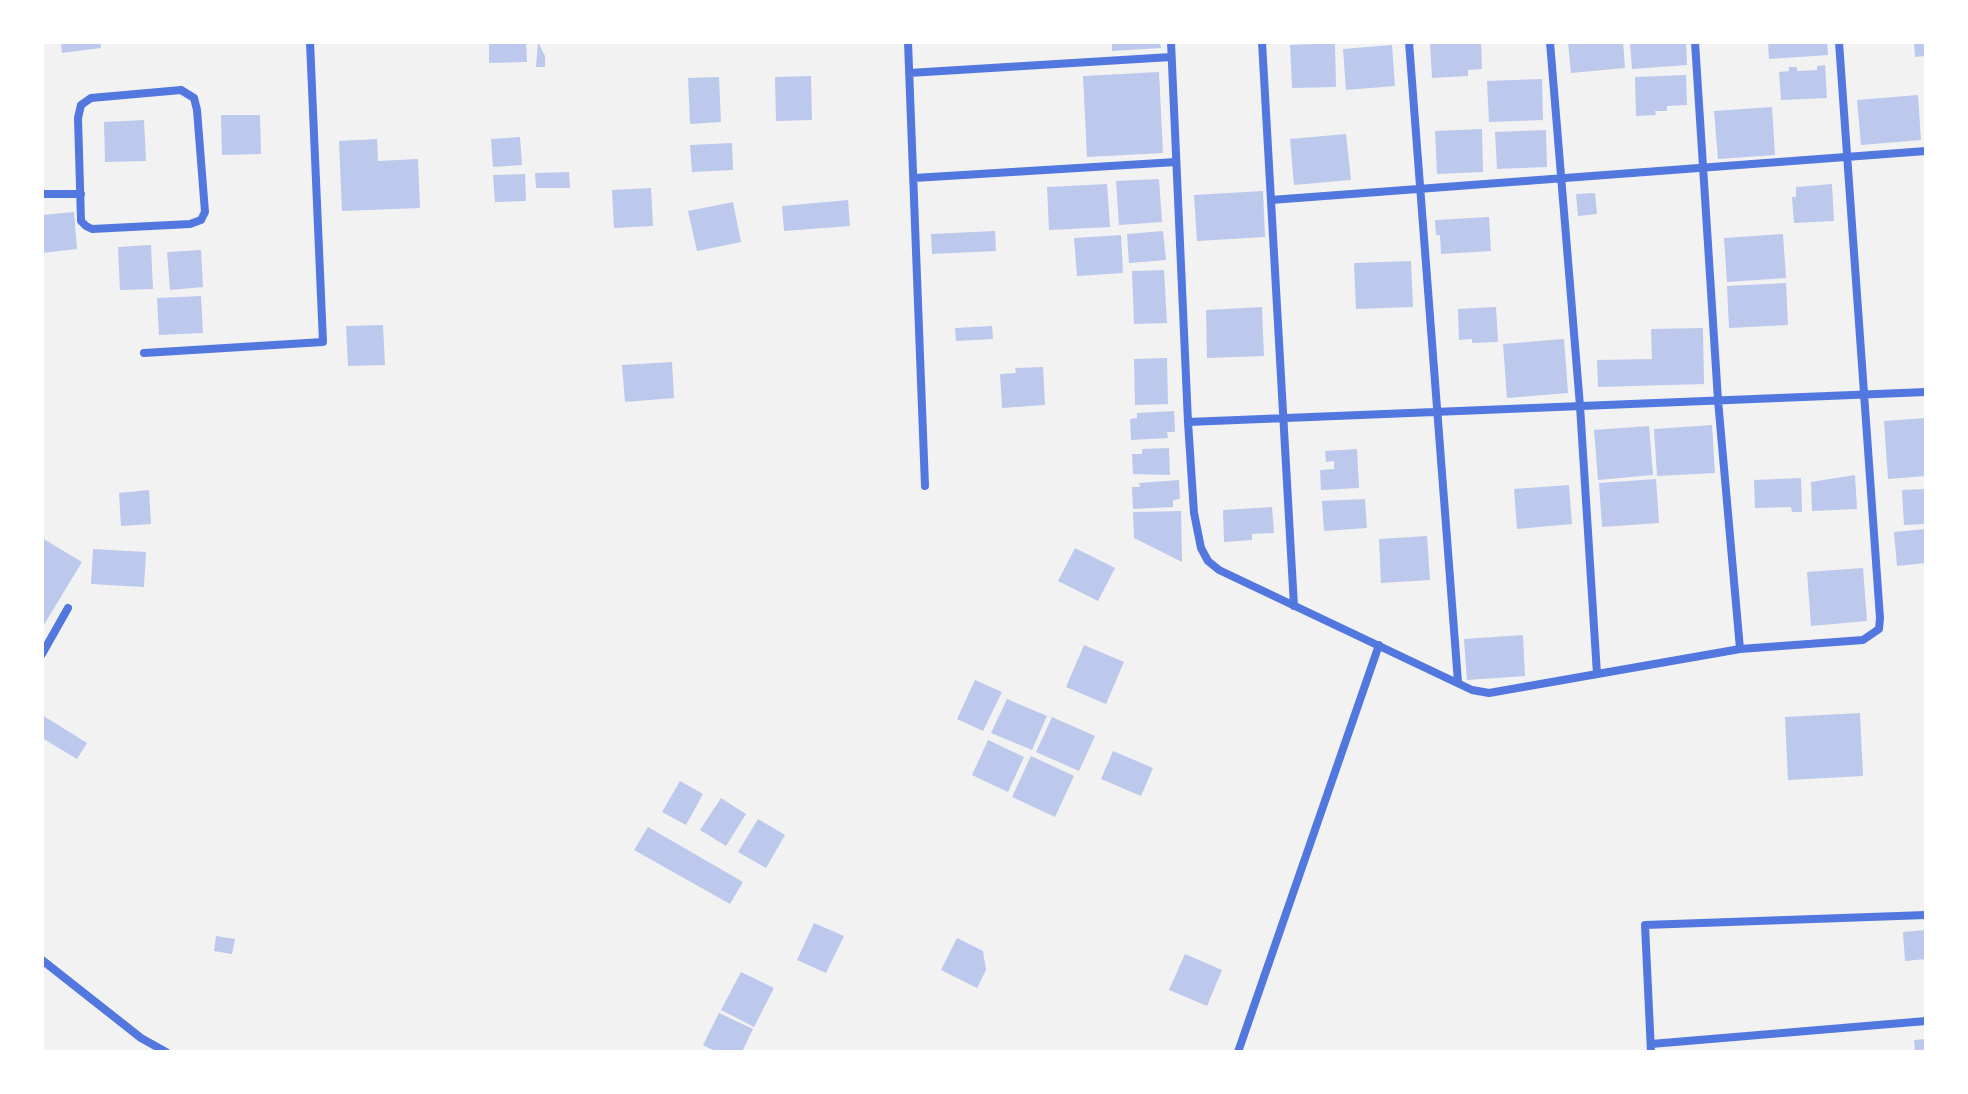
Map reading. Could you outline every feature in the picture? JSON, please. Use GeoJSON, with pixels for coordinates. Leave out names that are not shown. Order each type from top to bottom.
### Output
{"type":"FeatureCollection","features":[{"type":"Feature","properties":{"kind":"street"},"geometry":{"type":"LineString","coordinates":[[144,353],[323,342],[310,42]]}},
{"type":"Feature","properties":{"kind":"street"},"geometry":{"type":"LineString","coordinates":[[908,42],[925,486]]}},
{"type":"Feature","properties":{"kind":"street"},"geometry":{"type":"LineString","coordinates":[[1171,42],[1188,422],[1194,513],[1201,548],[1208,561],[1219,570],[1479,692],[1489,693],[1740,649],[1854,641],[1870,637],[1879,629],[1839,42]]}},
{"type":"Feature","properties":{"kind":"street"},"geometry":{"type":"LineString","coordinates":[[1262,42],[1294,606]]}},
{"type":"Feature","properties":{"kind":"street"},"geometry":{"type":"LineString","coordinates":[[1409,42],[1458,682]]}},
{"type":"Feature","properties":{"kind":"street"},"geometry":{"type":"LineString","coordinates":[[1550,42],[1580,406],[1597,674]]}},
{"type":"Feature","properties":{"kind":"street"},"geometry":{"type":"LineString","coordinates":[[1695,42],[1718,400],[1740,649]]}},
{"type":"Feature","properties":{"kind":"street"},"geometry":{"type":"LineString","coordinates":[[909,73],[1171,57]]}},
{"type":"Feature","properties":{"kind":"street"},"geometry":{"type":"LineString","coordinates":[[181,90],[194,98],[205,212],[201,220],[190,224],[92,229],[81,221],[81,194],[78,118],[81,105],[91,98],[181,90]]}},
{"type":"Feature","properties":{"kind":"street"},"geometry":{"type":"LineString","coordinates":[[1271,200],[1926,151]]}},
{"type":"Feature","properties":{"kind":"street"},"geometry":{"type":"LineString","coordinates":[[914,178],[1176,162]]}},
{"type":"Feature","properties":{"kind":"street"},"geometry":{"type":"LineString","coordinates":[[42,194],[81,194]]}},
{"type":"Feature","properties":{"kind":"street"},"geometry":{"type":"LineString","coordinates":[[1188,422],[1926,392]]}},
{"type":"Feature","properties":{"kind":"street"},"geometry":{"type":"LineString","coordinates":[[42,654],[68,608]]}},
{"type":"Feature","properties":{"kind":"street"},"geometry":{"type":"LineString","coordinates":[[1238,1052],[1379,645]]}},
{"type":"Feature","properties":{"kind":"street"},"geometry":{"type":"LineString","coordinates":[[1926,915],[1645,925],[1651,1048],[1926,1021]]}},
{"type":"Feature","properties":{"kind":"street"},"geometry":{"type":"LineString","coordinates":[[42,960],[141,1038],[166,1052]]}},
{"type":"Feature","properties":{"kind":"building"},"geometry":{"type":"Polygon","coordinates":[[[61,42],[100,42],[101,48],[62,53],[61,42]]]}},
{"type":"Feature","properties":{"kind":"building"},"geometry":{"type":"Polygon","coordinates":[[[489,42],[526,42],[527,62],[489,63],[489,42]]]}},
{"type":"Feature","properties":{"kind":"building"},"geometry":{"type":"Polygon","coordinates":[[[538,42],[545,56],[545,67],[536,67],[538,42]]]}},
{"type":"Feature","properties":{"kind":"building"},"geometry":{"type":"Polygon","coordinates":[[[1112,42],[1160,42],[1161,48],[1112,51],[1112,42]]]}},
{"type":"Feature","properties":{"kind":"building"},"geometry":{"type":"Polygon","coordinates":[[[1430,42],[1481,42],[1482,69],[1468,70],[1468,76],[1432,78],[1430,42]]]}},
{"type":"Feature","properties":{"kind":"building"},"geometry":{"type":"Polygon","coordinates":[[[1568,42],[1623,42],[1625,68],[1571,73],[1568,42]]]}},
{"type":"Feature","properties":{"kind":"building"},"geometry":{"type":"Polygon","coordinates":[[[1630,42],[1686,42],[1687,65],[1632,69],[1630,42]]]}},
{"type":"Feature","properties":{"kind":"building"},"geometry":{"type":"Polygon","coordinates":[[[1768,42],[1827,42],[1828,55],[1769,59],[1768,42]]]}},
{"type":"Feature","properties":{"kind":"building"},"geometry":{"type":"Polygon","coordinates":[[[1914,42],[1926,42],[1926,56],[1915,57],[1914,42]]]}},
{"type":"Feature","properties":{"kind":"building"},"geometry":{"type":"Polygon","coordinates":[[[1335,43],[1336,87],[1292,88],[1290,45],[1335,43]]]}},
{"type":"Feature","properties":{"kind":"building"},"geometry":{"type":"Polygon","coordinates":[[[1392,45],[1395,86],[1346,90],[1343,49],[1392,45]]]}},
{"type":"Feature","properties":{"kind":"building"},"geometry":{"type":"Polygon","coordinates":[[[1825,65],[1827,98],[1781,100],[1779,72],[1789,71],[1789,67],[1797,67],[1797,71],[1817,70],[1817,66],[1825,65]]]}},
{"type":"Feature","properties":{"kind":"building"},"geometry":{"type":"Polygon","coordinates":[[[1159,72],[1163,153],[1087,157],[1083,76],[1159,72]]]}},
{"type":"Feature","properties":{"kind":"building"},"geometry":{"type":"Polygon","coordinates":[[[1686,75],[1687,105],[1667,106],[1667,111],[1655,111],[1656,115],[1636,116],[1635,77],[1686,75]]]}},
{"type":"Feature","properties":{"kind":"building"},"geometry":{"type":"Polygon","coordinates":[[[811,76],[812,120],[776,121],[775,77],[811,76]]]}},
{"type":"Feature","properties":{"kind":"building"},"geometry":{"type":"Polygon","coordinates":[[[719,77],[721,122],[690,124],[688,78],[719,77]]]}},
{"type":"Feature","properties":{"kind":"building"},"geometry":{"type":"Polygon","coordinates":[[[1542,79],[1543,120],[1489,122],[1487,81],[1542,79]]]}},
{"type":"Feature","properties":{"kind":"building"},"geometry":{"type":"Polygon","coordinates":[[[1918,95],[1921,140],[1861,145],[1857,100],[1918,95]]]}},
{"type":"Feature","properties":{"kind":"building"},"geometry":{"type":"Polygon","coordinates":[[[1772,107],[1775,155],[1718,159],[1714,111],[1772,107]]]}},
{"type":"Feature","properties":{"kind":"building"},"geometry":{"type":"Polygon","coordinates":[[[221,115],[260,115],[261,154],[222,155],[221,115]]]}},
{"type":"Feature","properties":{"kind":"building"},"geometry":{"type":"Polygon","coordinates":[[[144,120],[146,161],[105,162],[104,122],[144,120]]]}},
{"type":"Feature","properties":{"kind":"building"},"geometry":{"type":"Polygon","coordinates":[[[1482,129],[1483,172],[1437,174],[1435,131],[1482,129]]]}},
{"type":"Feature","properties":{"kind":"building"},"geometry":{"type":"Polygon","coordinates":[[[1546,130],[1547,167],[1497,169],[1495,132],[1546,130]]]}},
{"type":"Feature","properties":{"kind":"building"},"geometry":{"type":"Polygon","coordinates":[[[1346,134],[1351,180],[1294,185],[1290,139],[1346,134]]]}},
{"type":"Feature","properties":{"kind":"building"},"geometry":{"type":"Polygon","coordinates":[[[520,137],[522,165],[493,167],[491,139],[520,137]]]}},
{"type":"Feature","properties":{"kind":"building"},"geometry":{"type":"Polygon","coordinates":[[[377,139],[378,161],[418,159],[420,208],[342,211],[339,141],[377,139]]]}},
{"type":"Feature","properties":{"kind":"building"},"geometry":{"type":"Polygon","coordinates":[[[732,143],[733,170],[692,172],[690,145],[732,143]]]}},
{"type":"Feature","properties":{"kind":"building"},"geometry":{"type":"Polygon","coordinates":[[[569,172],[570,188],[536,188],[535,173],[569,172]]]}},
{"type":"Feature","properties":{"kind":"building"},"geometry":{"type":"Polygon","coordinates":[[[525,174],[526,201],[495,202],[493,175],[525,174]]]}},
{"type":"Feature","properties":{"kind":"building"},"geometry":{"type":"Polygon","coordinates":[[[1159,179],[1162,222],[1119,225],[1116,181],[1159,179]]]}},
{"type":"Feature","properties":{"kind":"building"},"geometry":{"type":"Polygon","coordinates":[[[1107,184],[1110,227],[1049,230],[1047,187],[1107,184]]]}},
{"type":"Feature","properties":{"kind":"building"},"geometry":{"type":"Polygon","coordinates":[[[1832,184],[1834,221],[1794,223],[1792,197],[1796,197],[1796,187],[1832,184]]]}},
{"type":"Feature","properties":{"kind":"building"},"geometry":{"type":"Polygon","coordinates":[[[651,188],[653,226],[614,228],[612,190],[651,188]]]}},
{"type":"Feature","properties":{"kind":"building"},"geometry":{"type":"Polygon","coordinates":[[[1263,191],[1265,237],[1197,241],[1194,195],[1263,191]]]}},
{"type":"Feature","properties":{"kind":"building"},"geometry":{"type":"Polygon","coordinates":[[[1595,193],[1597,214],[1578,216],[1576,194],[1595,193]]]}},
{"type":"Feature","properties":{"kind":"building"},"geometry":{"type":"Polygon","coordinates":[[[848,200],[850,226],[784,231],[782,206],[848,200]]]}},
{"type":"Feature","properties":{"kind":"building"},"geometry":{"type":"Polygon","coordinates":[[[733,202],[741,242],[697,251],[688,211],[733,202]]]}},
{"type":"Feature","properties":{"kind":"building"},"geometry":{"type":"Polygon","coordinates":[[[74,212],[77,249],[42,253],[42,215],[74,212]]]}},
{"type":"Feature","properties":{"kind":"building"},"geometry":{"type":"Polygon","coordinates":[[[1489,217],[1491,251],[1441,254],[1435,220],[1489,217]]]}},
{"type":"Feature","properties":{"kind":"building"},"geometry":{"type":"Polygon","coordinates":[[[995,231],[996,251],[932,254],[931,234],[995,231]]]}},
{"type":"Feature","properties":{"kind":"building"},"geometry":{"type":"Polygon","coordinates":[[[1163,231],[1166,260],[1129,263],[1127,234],[1163,231]]]}},
{"type":"Feature","properties":{"kind":"building"},"geometry":{"type":"Polygon","coordinates":[[[1783,234],[1786,278],[1727,282],[1724,238],[1783,234]]]}},
{"type":"Feature","properties":{"kind":"building"},"geometry":{"type":"Polygon","coordinates":[[[1121,235],[1123,273],[1077,276],[1074,238],[1121,235]]]}},
{"type":"Feature","properties":{"kind":"building"},"geometry":{"type":"Polygon","coordinates":[[[151,245],[153,289],[120,290],[118,247],[151,245]]]}},
{"type":"Feature","properties":{"kind":"building"},"geometry":{"type":"Polygon","coordinates":[[[201,250],[203,287],[170,290],[167,252],[201,250]]]}},
{"type":"Feature","properties":{"kind":"building"},"geometry":{"type":"Polygon","coordinates":[[[1411,261],[1413,307],[1356,309],[1354,263],[1411,261]]]}},
{"type":"Feature","properties":{"kind":"building"},"geometry":{"type":"Polygon","coordinates":[[[1164,270],[1167,323],[1134,324],[1132,271],[1164,270]]]}},
{"type":"Feature","properties":{"kind":"building"},"geometry":{"type":"Polygon","coordinates":[[[1786,283],[1788,325],[1729,328],[1727,286],[1786,283]]]}},
{"type":"Feature","properties":{"kind":"building"},"geometry":{"type":"Polygon","coordinates":[[[201,296],[203,333],[159,335],[157,298],[201,296]]]}},
{"type":"Feature","properties":{"kind":"building"},"geometry":{"type":"Polygon","coordinates":[[[1262,307],[1264,356],[1207,358],[1206,310],[1262,307]]]}},
{"type":"Feature","properties":{"kind":"building"},"geometry":{"type":"Polygon","coordinates":[[[1496,307],[1498,342],[1459,340],[1458,309],[1496,307]]]}},
{"type":"Feature","properties":{"kind":"building"},"geometry":{"type":"Polygon","coordinates":[[[383,325],[385,365],[348,366],[346,326],[383,325]]]}},
{"type":"Feature","properties":{"kind":"building"},"geometry":{"type":"Polygon","coordinates":[[[992,326],[993,339],[956,341],[955,328],[992,326]]]}},
{"type":"Feature","properties":{"kind":"building"},"geometry":{"type":"Polygon","coordinates":[[[1703,328],[1704,384],[1598,387],[1597,360],[1652,359],[1651,329],[1703,328]]]}},
{"type":"Feature","properties":{"kind":"building"},"geometry":{"type":"Polygon","coordinates":[[[1564,339],[1568,393],[1507,398],[1503,344],[1564,339]]]}},
{"type":"Feature","properties":{"kind":"building"},"geometry":{"type":"Polygon","coordinates":[[[1167,358],[1168,404],[1135,405],[1134,359],[1167,358]]]}},
{"type":"Feature","properties":{"kind":"building"},"geometry":{"type":"Polygon","coordinates":[[[672,362],[674,398],[625,402],[622,365],[672,362]]]}},
{"type":"Feature","properties":{"kind":"building"},"geometry":{"type":"Polygon","coordinates":[[[1043,367],[1045,405],[1002,408],[1000,374],[1016,373],[1015,368],[1043,367]]]}},
{"type":"Feature","properties":{"kind":"building"},"geometry":{"type":"Polygon","coordinates":[[[1174,411],[1175,432],[1167,432],[1168,438],[1131,440],[1130,419],[1137,418],[1137,413],[1174,411]]]}},
{"type":"Feature","properties":{"kind":"building"},"geometry":{"type":"Polygon","coordinates":[[[1926,418],[1926,476],[1888,479],[1884,421],[1926,418]]]}},
{"type":"Feature","properties":{"kind":"building"},"geometry":{"type":"Polygon","coordinates":[[[1712,425],[1715,473],[1657,476],[1654,429],[1712,425]]]}},
{"type":"Feature","properties":{"kind":"building"},"geometry":{"type":"Polygon","coordinates":[[[1649,426],[1653,475],[1598,480],[1594,430],[1649,426]]]}},
{"type":"Feature","properties":{"kind":"building"},"geometry":{"type":"Polygon","coordinates":[[[1169,448],[1170,475],[1133,474],[1132,454],[1142,454],[1142,449],[1169,448]]]}},
{"type":"Feature","properties":{"kind":"building"},"geometry":{"type":"Polygon","coordinates":[[[1357,449],[1359,488],[1321,490],[1320,470],[1334,469],[1334,461],[1326,462],[1325,451],[1357,449]]]}},
{"type":"Feature","properties":{"kind":"building"},"geometry":{"type":"Polygon","coordinates":[[[1855,475],[1857,509],[1812,511],[1811,482],[1855,475]]]}},
{"type":"Feature","properties":{"kind":"building"},"geometry":{"type":"Polygon","coordinates":[[[1801,478],[1802,512],[1792,512],[1791,507],[1755,508],[1754,480],[1801,478]]]}},
{"type":"Feature","properties":{"kind":"building"},"geometry":{"type":"Polygon","coordinates":[[[1656,479],[1659,523],[1602,527],[1599,483],[1656,479]]]}},
{"type":"Feature","properties":{"kind":"building"},"geometry":{"type":"Polygon","coordinates":[[[1179,480],[1180,499],[1173,500],[1173,507],[1133,509],[1132,487],[1140,487],[1139,483],[1179,480]]]}},
{"type":"Feature","properties":{"kind":"building"},"geometry":{"type":"Polygon","coordinates":[[[1569,485],[1572,524],[1517,529],[1514,489],[1569,485]]]}},
{"type":"Feature","properties":{"kind":"building"},"geometry":{"type":"Polygon","coordinates":[[[1925,489],[1926,524],[1904,525],[1902,490],[1925,489]]]}},
{"type":"Feature","properties":{"kind":"building"},"geometry":{"type":"Polygon","coordinates":[[[149,490],[151,524],[121,526],[119,493],[149,490]]]}},
{"type":"Feature","properties":{"kind":"building"},"geometry":{"type":"Polygon","coordinates":[[[1365,499],[1367,528],[1324,531],[1322,501],[1365,499]]]}},
{"type":"Feature","properties":{"kind":"building"},"geometry":{"type":"Polygon","coordinates":[[[1272,507],[1274,533],[1252,534],[1252,540],[1224,542],[1223,510],[1272,507]]]}},
{"type":"Feature","properties":{"kind":"building"},"geometry":{"type":"Polygon","coordinates":[[[1181,511],[1182,562],[1134,538],[1133,512],[1181,511]]]}},
{"type":"Feature","properties":{"kind":"building"},"geometry":{"type":"Polygon","coordinates":[[[1926,529],[1926,563],[1897,566],[1894,532],[1926,529]]]}},
{"type":"Feature","properties":{"kind":"building"},"geometry":{"type":"Polygon","coordinates":[[[1427,536],[1430,580],[1381,583],[1379,539],[1427,536]]]}},
{"type":"Feature","properties":{"kind":"building"},"geometry":{"type":"Polygon","coordinates":[[[42,538],[82,562],[42,628],[42,538]]]}},
{"type":"Feature","properties":{"kind":"building"},"geometry":{"type":"Polygon","coordinates":[[[1075,548],[1115,568],[1098,601],[1058,581],[1075,548]]]}},
{"type":"Feature","properties":{"kind":"building"},"geometry":{"type":"Polygon","coordinates":[[[93,549],[146,552],[144,587],[91,584],[93,549]]]}},
{"type":"Feature","properties":{"kind":"building"},"geometry":{"type":"Polygon","coordinates":[[[1863,568],[1867,621],[1811,626],[1807,572],[1863,568]]]}},
{"type":"Feature","properties":{"kind":"building"},"geometry":{"type":"Polygon","coordinates":[[[1523,635],[1525,676],[1467,680],[1464,639],[1523,635]]]}},
{"type":"Feature","properties":{"kind":"building"},"geometry":{"type":"Polygon","coordinates":[[[1084,645],[1124,662],[1106,704],[1066,687],[1084,645]]]}},
{"type":"Feature","properties":{"kind":"building"},"geometry":{"type":"Polygon","coordinates":[[[975,680],[1002,692],[983,731],[957,719],[975,680]]]}},
{"type":"Feature","properties":{"kind":"building"},"geometry":{"type":"Polygon","coordinates":[[[1007,699],[1047,716],[1032,750],[991,733],[1007,699]]]}},
{"type":"Feature","properties":{"kind":"building"},"geometry":{"type":"Polygon","coordinates":[[[1860,713],[1863,776],[1788,780],[1785,717],[1860,713]]]}},
{"type":"Feature","properties":{"kind":"building"},"geometry":{"type":"Polygon","coordinates":[[[42,715],[87,743],[77,759],[42,738],[42,715]]]}},
{"type":"Feature","properties":{"kind":"building"},"geometry":{"type":"Polygon","coordinates":[[[1052,717],[1095,736],[1079,771],[1036,752],[1052,717]]]}},
{"type":"Feature","properties":{"kind":"building"},"geometry":{"type":"Polygon","coordinates":[[[988,740],[1024,757],[1008,792],[972,775],[988,740]]]}},
{"type":"Feature","properties":{"kind":"building"},"geometry":{"type":"Polygon","coordinates":[[[1113,751],[1153,768],[1141,796],[1101,779],[1113,751]]]}},
{"type":"Feature","properties":{"kind":"building"},"geometry":{"type":"Polygon","coordinates":[[[1031,756],[1074,776],[1055,817],[1012,797],[1031,756]]]}},
{"type":"Feature","properties":{"kind":"building"},"geometry":{"type":"Polygon","coordinates":[[[680,781],[703,794],[686,825],[662,812],[680,781]]]}},
{"type":"Feature","properties":{"kind":"building"},"geometry":{"type":"Polygon","coordinates":[[[721,798],[746,814],[726,846],[700,830],[721,798]]]}},
{"type":"Feature","properties":{"kind":"building"},"geometry":{"type":"Polygon","coordinates":[[[758,819],[785,835],[766,868],[738,852],[758,819]]]}},
{"type":"Feature","properties":{"kind":"building"},"geometry":{"type":"Polygon","coordinates":[[[648,827],[743,882],[730,904],[634,850],[648,827]]]}},
{"type":"Feature","properties":{"kind":"building"},"geometry":{"type":"Polygon","coordinates":[[[814,923],[844,936],[826,973],[797,960],[814,923]]]}},
{"type":"Feature","properties":{"kind":"building"},"geometry":{"type":"Polygon","coordinates":[[[1926,930],[1926,959],[1905,961],[1903,932],[1926,930]]]}},
{"type":"Feature","properties":{"kind":"building"},"geometry":{"type":"Polygon","coordinates":[[[216,936],[235,939],[232,954],[214,951],[216,936]]]}},
{"type":"Feature","properties":{"kind":"building"},"geometry":{"type":"Polygon","coordinates":[[[957,938],[983,951],[986,970],[977,988],[941,970],[957,938]]]}},
{"type":"Feature","properties":{"kind":"building"},"geometry":{"type":"Polygon","coordinates":[[[1185,954],[1222,970],[1207,1006],[1169,990],[1185,954]]]}},
{"type":"Feature","properties":{"kind":"building"},"geometry":{"type":"Polygon","coordinates":[[[741,972],[774,988],[754,1027],[721,1010],[741,972]]]}},
{"type":"Feature","properties":{"kind":"building"},"geometry":{"type":"Polygon","coordinates":[[[719,1013],[753,1029],[742,1052],[717,1052],[703,1045],[719,1013]]]}},
{"type":"Feature","properties":{"kind":"building"},"geometry":{"type":"Polygon","coordinates":[[[1926,1039],[1926,1052],[1915,1052],[1914,1040],[1926,1039]]]}}]}
